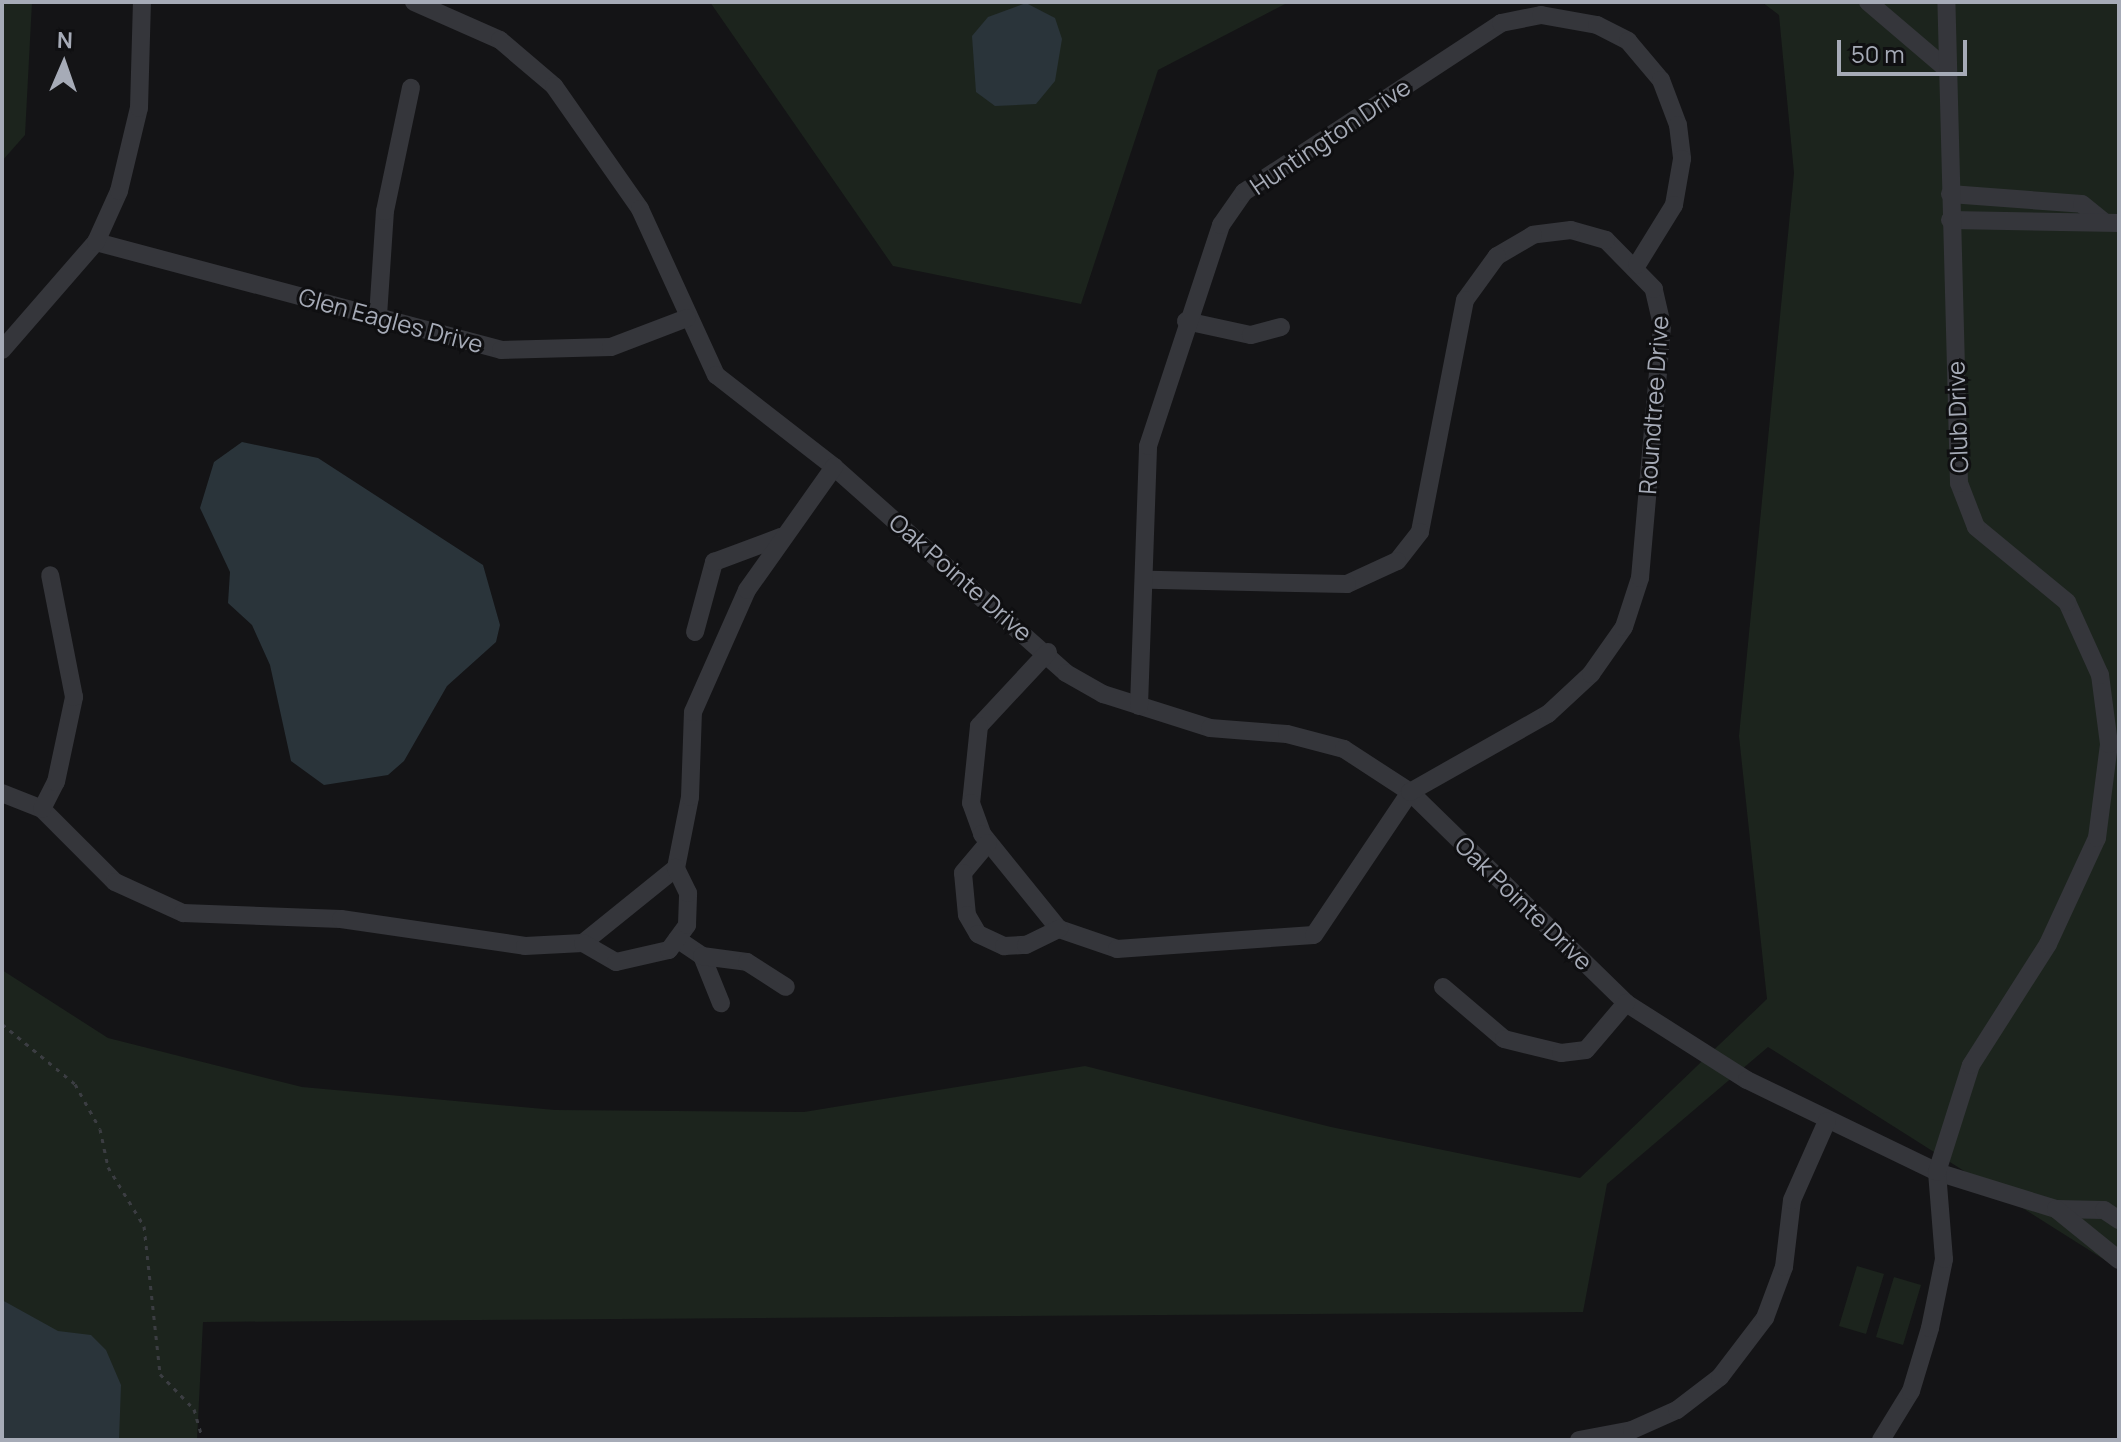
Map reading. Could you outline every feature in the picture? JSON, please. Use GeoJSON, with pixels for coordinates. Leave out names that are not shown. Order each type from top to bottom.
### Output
{"type":"FeatureCollection","features":[{"type":"Feature","properties":{"kind":"street"},"geometry":{"type":"LineString","coordinates":[[2,350],[96,242],[119,191],[139,108],[142,2]]}},
{"type":"Feature","properties":{"kind":"street","name":"Oak Pointe Drive"},"geometry":{"type":"LineString","coordinates":[[414,2],[500,40],[554,86],[640,209],[687,318],[716,375],[834,467],[1048,652],[1066,673],[1139,706],[1210,728],[1287,734],[1344,749],[1410,792],[1626,1003],[1827,1121],[1937,1172],[2056,1209],[2104,1210],[2119,1220]]}},
{"type":"Feature","properties":{"kind":"street"},"geometry":{"type":"LineString","coordinates":[[1868,2],[1948,70]]}},
{"type":"Feature","properties":{"kind":"street","name":"Club Drive"},"geometry":{"type":"LineString","coordinates":[[1937,1172],[1971,1065],[2048,944],[2097,838],[2109,744],[2100,675],[2067,602],[1976,527],[1959,483],[1946,2]]}},
{"type":"Feature","properties":{"kind":"street","name":"Huntington Drive"},"geometry":{"type":"LineString","coordinates":[[1139,706],[1149,580],[1148,446],[1186,321],[1221,225],[1244,192],[1501,23],[1541,15],[1597,25],[1628,41],[1661,80],[1682,159],[1674,205],[1637,265]]}},
{"type":"Feature","properties":{"kind":"street"},"geometry":{"type":"LineString","coordinates":[[378,316],[385,211],[411,88]]}},
{"type":"Feature","properties":{"kind":"street"},"geometry":{"type":"LineString","coordinates":[[1950,194],[2082,204],[2111,222]]}},
{"type":"Feature","properties":{"kind":"street"},"geometry":{"type":"LineString","coordinates":[[1950,220],[2111,222]]}},
{"type":"Feature","properties":{"kind":"street","name":"Roundtree Drive"},"geometry":{"type":"LineString","coordinates":[[1149,580],[1347,584],[1397,561],[1420,532],[1465,300],[1497,256],[1533,235],[1571,230],[1606,240],[1637,265],[1654,289],[1662,325],[1640,578],[1624,627],[1591,674],[1548,714],[1410,792]]}},
{"type":"Feature","properties":{"kind":"street","name":"Glen Eagles Drive"},"geometry":{"type":"LineString","coordinates":[[96,242],[501,350],[550,353],[611,347],[687,318]]}},
{"type":"Feature","properties":{"kind":"street"},"geometry":{"type":"LineString","coordinates":[[1186,321],[1251,335],[1281,327]]}},
{"type":"Feature","properties":{"kind":"street"},"geometry":{"type":"LineString","coordinates":[[2,793],[42,809],[115,882],[183,913],[341,919],[525,946],[583,943],[616,962],[647,961],[677,939],[687,925],[688,893],[676,868],[690,797],[693,712],[747,590],[781,537],[834,467]]}},
{"type":"Feature","properties":{"kind":"street"},"geometry":{"type":"LineString","coordinates":[[695,632],[714,562],[781,537]]}},
{"type":"Feature","properties":{"kind":"street"},"geometry":{"type":"LineString","coordinates":[[42,809],[56,782],[74,697],[50,575]]}},
{"type":"Feature","properties":{"kind":"street"},"geometry":{"type":"LineString","coordinates":[[1048,652],[979,726],[971,803],[988,843],[1059,929],[1117,949],[1314,935],[1410,792]]}},
{"type":"Feature","properties":{"kind":"street"},"geometry":{"type":"LineString","coordinates":[[988,843],[963,873],[967,915],[978,934],[1004,946],[1026,945],[1059,929]]}},
{"type":"Feature","properties":{"kind":"street"},"geometry":{"type":"LineString","coordinates":[[583,943],[676,868]]}},
{"type":"Feature","properties":{"kind":"street"},"geometry":{"type":"LineString","coordinates":[[677,939],[702,956],[747,962],[786,987]]}},
{"type":"Feature","properties":{"kind":"street"},"geometry":{"type":"LineString","coordinates":[[702,956],[721,1003]]}},
{"type":"Feature","properties":{"kind":"street"},"geometry":{"type":"LineString","coordinates":[[1443,987],[1504,1039],[1552,1052],[1586,1050],[1626,1003]]}},
{"type":"Feature","properties":{"kind":"street"},"geometry":{"type":"LineString","coordinates":[[1579,1440],[1632,1430],[1677,1410],[1720,1377],[1765,1318],[1784,1267],[1792,1200],[1827,1121]]}},
{"type":"Feature","properties":{"kind":"street"},"geometry":{"type":"LineString","coordinates":[[1881,1440],[1911,1391],[1930,1328],[1944,1259],[1937,1172]]}},
{"type":"Feature","properties":{"kind":"street","name":"Oak Pointe Drive"},"geometry":{"type":"LineString","coordinates":[[2056,1209],[2119,1260]]}},
{"type":"Feature","properties":{"kind":"path"},"geometry":{"type":"LineString","coordinates":[[2,1024],[75,1084],[100,1129],[108,1167],[144,1226],[160,1374],[194,1409],[203,1440]]}},
{"type":"Feature","properties":{"kind":"shaded area"},"geometry":{"type":"Polygon","coordinates":[[[2,2],[32,2],[25,135],[2,161],[2,2]]]}},
{"type":"Feature","properties":{"kind":"shaded area"},"geometry":{"type":"Polygon","coordinates":[[[710,2],[1289,2],[1158,70],[1081,304],[893,266],[710,2]]]}},
{"type":"Feature","properties":{"kind":"shaded area"},"geometry":{"type":"Polygon","coordinates":[[[1762,2],[2119,2],[2119,1269],[1768,1047],[1607,1184],[1583,1312],[203,1322],[197,1440],[2,1440],[2,970],[108,1038],[302,1087],[555,1110],[804,1112],[1085,1066],[1331,1127],[1580,1178],[1767,999],[1739,736],[1794,173],[1779,15],[1762,2]]]}},
{"type":"Feature","properties":{"kind":"shaded area"},"geometry":{"type":"Polygon","coordinates":[[[1026,3],[1055,18],[1062,39],[1055,81],[1036,104],[995,106],[976,92],[972,36],[988,17],[1026,3]]]}},
{"type":"Feature","properties":{"kind":"shaded area"},"geometry":{"type":"Polygon","coordinates":[[[242,442],[318,458],[483,565],[500,625],[496,642],[447,686],[404,761],[388,775],[324,785],[291,761],[270,665],[252,625],[228,603],[230,572],[200,508],[214,462],[242,442]]]}},
{"type":"Feature","properties":{"kind":"shaded area"},"geometry":{"type":"Polygon","coordinates":[[[1857,1266],[1884,1274],[1866,1334],[1839,1326],[1857,1266]]]}},
{"type":"Feature","properties":{"kind":"shaded area"},"geometry":{"type":"Polygon","coordinates":[[[1894,1277],[1921,1285],[1903,1345],[1876,1337],[1894,1277]]]}},
{"type":"Feature","properties":{"kind":"shaded area"},"geometry":{"type":"Polygon","coordinates":[[[2,1300],[58,1331],[91,1335],[106,1350],[121,1385],[119,1440],[2,1440],[2,1300]]]}}]}
